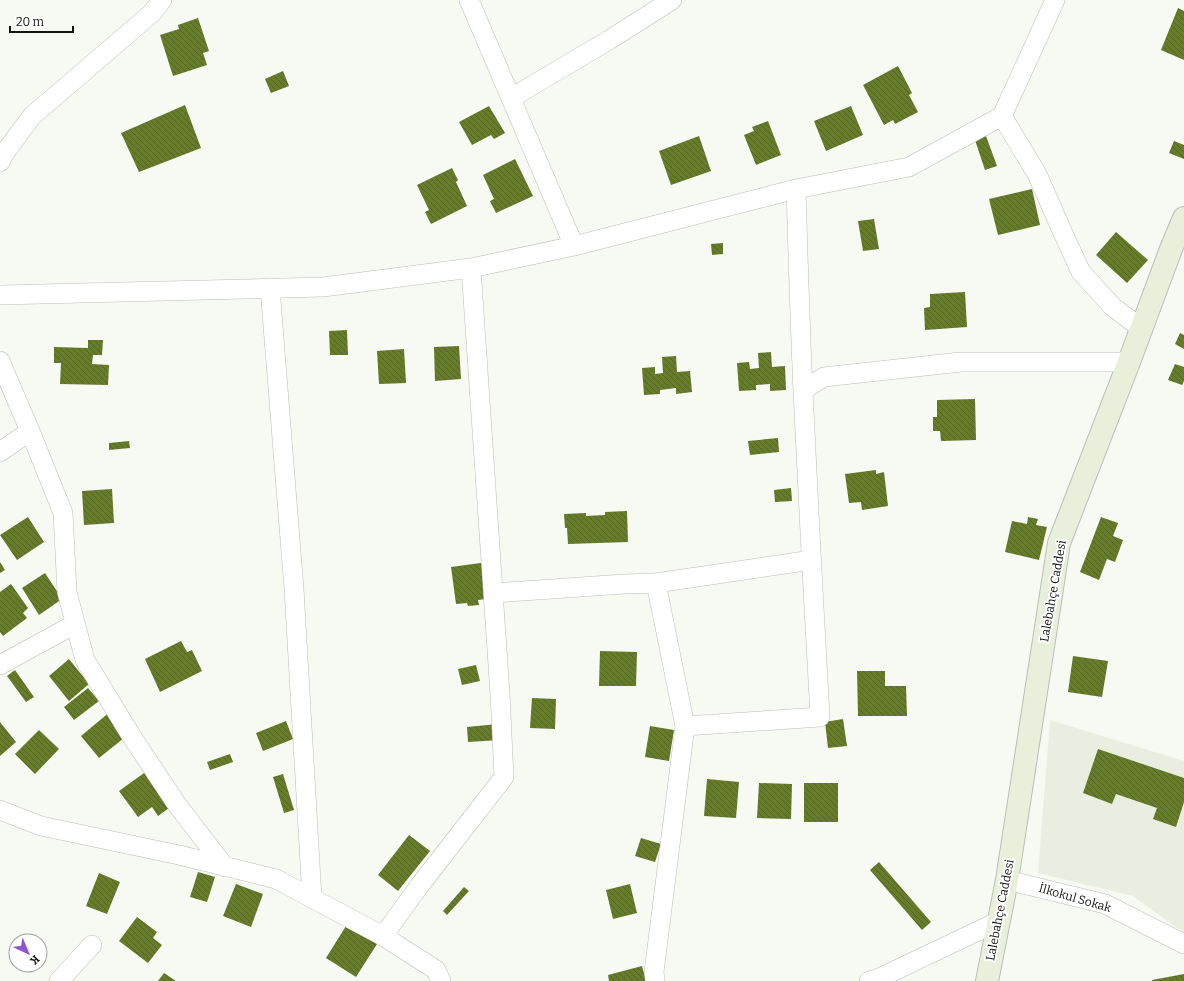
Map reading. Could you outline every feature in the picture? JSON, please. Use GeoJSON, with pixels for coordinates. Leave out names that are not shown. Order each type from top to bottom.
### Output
{"type":"FeatureCollection","features":[{"type":"Feature","properties":{"kind":"street"},"geometry":{"type":"LineString","coordinates":[[2,154],[32,116],[152,13],[162,0]]}},
{"type":"Feature","properties":{"kind":"street"},"geometry":{"type":"LineString","coordinates":[[469,0],[574,246]]}},
{"type":"Feature","properties":{"kind":"street"},"geometry":{"type":"LineString","coordinates":[[511,98],[609,40],[672,0]]}},
{"type":"Feature","properties":{"kind":"street"},"geometry":{"type":"LineString","coordinates":[[0,295],[323,287],[471,268],[574,246],[796,189],[909,167],[1002,116],[1056,0]]}},
{"type":"Feature","properties":{"kind":"street"},"geometry":{"type":"LineString","coordinates":[[1002,116],[1037,174],[1081,272],[1113,307],[1142,329]]}},
{"type":"Feature","properties":{"kind":"street"},"geometry":{"type":"LineString","coordinates":[[685,726],[820,717],[803,390],[796,189]]}},
{"type":"Feature","properties":{"kind":"street","name":"Lalebahçe Caddesi"},"geometry":{"type":"LineString","coordinates":[[987,981],[1007,880],[1059,542],[1130,362],[1171,249],[1184,218]]}},
{"type":"Feature","properties":{"kind":"street"},"geometry":{"type":"LineString","coordinates":[[383,936],[420,885],[504,777],[494,593],[471,268]]}},
{"type":"Feature","properties":{"kind":"street"},"geometry":{"type":"LineString","coordinates":[[270,288],[294,589],[312,898]]}},
{"type":"Feature","properties":{"kind":"street"},"geometry":{"type":"LineString","coordinates":[[0,362],[63,513],[67,592],[85,660],[132,737],[178,806],[225,867]]}},
{"type":"Feature","properties":{"kind":"street"},"geometry":{"type":"LineString","coordinates":[[803,390],[824,377],[961,362],[1130,362]]}},
{"type":"Feature","properties":{"kind":"street"},"geometry":{"type":"LineString","coordinates":[[0,452],[30,431]]}},
{"type":"Feature","properties":{"kind":"street"},"geometry":{"type":"LineString","coordinates":[[494,593],[624,584],[656,584],[812,560]]}},
{"type":"Feature","properties":{"kind":"street"},"geometry":{"type":"LineString","coordinates":[[654,981],[685,726],[656,584]]}},
{"type":"Feature","properties":{"kind":"street"},"geometry":{"type":"LineString","coordinates":[[0,665],[76,624]]}},
{"type":"Feature","properties":{"kind":"street"},"geometry":{"type":"LineString","coordinates":[[0,810],[41,826],[179,855],[276,879],[383,936],[436,970],[441,981]]}},
{"type":"Feature","properties":{"kind":"street","name":"İlkokul Sokak"},"geometry":{"type":"LineString","coordinates":[[1007,880],[1105,904],[1184,944]]}},
{"type":"Feature","properties":{"kind":"street"},"geometry":{"type":"LineString","coordinates":[[869,981],[877,979],[999,921]]}},
{"type":"Feature","properties":{"kind":"street"},"geometry":{"type":"LineString","coordinates":[[59,981],[92,945]]}},
{"type":"Feature","properties":{"kind":"shaded area"},"geometry":{"type":"Polygon","coordinates":[[[1050,720],[1184,761],[1184,933],[1133,896],[1038,873],[1050,720]]]}},
{"type":"Feature","properties":{"kind":"building"},"geometry":{"type":"Polygon","coordinates":[[[1178,8],[1184,11],[1184,60],[1161,50],[1178,8]]]}},
{"type":"Feature","properties":{"kind":"building"},"geometry":{"type":"Polygon","coordinates":[[[198,18],[209,51],[203,53],[207,65],[173,76],[160,35],[179,29],[178,25],[198,18]]]}},
{"type":"Feature","properties":{"kind":"building"},"geometry":{"type":"Polygon","coordinates":[[[898,66],[912,93],[909,95],[918,112],[895,124],[893,120],[884,125],[863,85],[898,66]]]}},
{"type":"Feature","properties":{"kind":"building"},"geometry":{"type":"Polygon","coordinates":[[[283,71],[289,86],[271,93],[265,79],[283,71]]]}},
{"type":"Feature","properties":{"kind":"building"},"geometry":{"type":"Polygon","coordinates":[[[185,105],[201,148],[139,172],[121,133],[185,105]]]}},
{"type":"Feature","properties":{"kind":"building"},"geometry":{"type":"Polygon","coordinates":[[[489,106],[505,133],[494,139],[491,135],[472,145],[459,122],[489,106]]]}},
{"type":"Feature","properties":{"kind":"building"},"geometry":{"type":"Polygon","coordinates":[[[851,106],[863,135],[826,151],[814,121],[851,106]]]}},
{"type":"Feature","properties":{"kind":"building"},"geometry":{"type":"Polygon","coordinates":[[[768,121],[781,155],[756,165],[744,135],[754,131],[752,127],[768,121]]]}},
{"type":"Feature","properties":{"kind":"building"},"geometry":{"type":"Polygon","coordinates":[[[699,136],[711,171],[671,185],[659,151],[699,136]]]}},
{"type":"Feature","properties":{"kind":"building"},"geometry":{"type":"Polygon","coordinates":[[[986,136],[997,166],[985,170],[975,140],[986,136]]]}},
{"type":"Feature","properties":{"kind":"building"},"geometry":{"type":"Polygon","coordinates":[[[1174,141],[1184,145],[1184,159],[1169,153],[1174,141]]]}},
{"type":"Feature","properties":{"kind":"building"},"geometry":{"type":"Polygon","coordinates":[[[515,159],[533,196],[496,213],[490,201],[494,199],[483,175],[515,159]]]}},
{"type":"Feature","properties":{"kind":"building"},"geometry":{"type":"Polygon","coordinates":[[[452,168],[458,180],[456,182],[467,206],[431,224],[425,212],[429,210],[417,185],[452,168]]]}},
{"type":"Feature","properties":{"kind":"building"},"geometry":{"type":"Polygon","coordinates":[[[1032,189],[1040,225],[998,235],[989,199],[1032,189]]]}},
{"type":"Feature","properties":{"kind":"building"},"geometry":{"type":"Polygon","coordinates":[[[874,219],[879,249],[863,251],[858,221],[874,219]]]}},
{"type":"Feature","properties":{"kind":"building"},"geometry":{"type":"Polygon","coordinates":[[[1116,232],[1148,260],[1127,283],[1096,255],[1116,232]]]}},
{"type":"Feature","properties":{"kind":"building"},"geometry":{"type":"Polygon","coordinates":[[[723,243],[723,254],[712,255],[711,244],[723,243]]]}},
{"type":"Feature","properties":{"kind":"building"},"geometry":{"type":"Polygon","coordinates":[[[965,292],[967,327],[925,330],[924,308],[930,307],[930,294],[965,292]]]}},
{"type":"Feature","properties":{"kind":"building"},"geometry":{"type":"Polygon","coordinates":[[[347,330],[348,355],[330,355],[329,331],[347,330]]]}},
{"type":"Feature","properties":{"kind":"building"},"geometry":{"type":"Polygon","coordinates":[[[1180,333],[1184,335],[1184,349],[1175,344],[1180,333]]]}},
{"type":"Feature","properties":{"kind":"building"},"geometry":{"type":"Polygon","coordinates":[[[88,340],[103,340],[102,355],[93,355],[92,364],[109,365],[108,385],[60,384],[61,363],[54,363],[54,347],[88,348],[88,340]]]}},
{"type":"Feature","properties":{"kind":"building"},"geometry":{"type":"Polygon","coordinates":[[[459,346],[461,379],[435,381],[434,347],[459,346]]]}},
{"type":"Feature","properties":{"kind":"building"},"geometry":{"type":"Polygon","coordinates":[[[404,349],[406,383],[379,384],[377,351],[404,349]]]}},
{"type":"Feature","properties":{"kind":"building"},"geometry":{"type":"Polygon","coordinates":[[[771,352],[772,367],[785,366],[786,390],[770,391],[770,384],[756,385],[756,390],[739,391],[737,363],[749,362],[750,369],[759,368],[758,353],[771,352]]]}},
{"type":"Feature","properties":{"kind":"building"},"geometry":{"type":"Polygon","coordinates":[[[676,356],[677,372],[690,371],[692,392],[676,394],[676,388],[660,390],[660,394],[644,395],[642,368],[655,367],[655,374],[663,373],[662,357],[676,356]]]}},
{"type":"Feature","properties":{"kind":"building"},"geometry":{"type":"Polygon","coordinates":[[[1175,364],[1184,367],[1184,381],[1182,385],[1168,380],[1175,364]]]}},
{"type":"Feature","properties":{"kind":"building"},"geometry":{"type":"Polygon","coordinates":[[[975,399],[976,440],[941,441],[940,431],[933,431],[933,417],[937,417],[937,400],[975,399]]]}},
{"type":"Feature","properties":{"kind":"building"},"geometry":{"type":"Polygon","coordinates":[[[778,438],[779,452],[750,455],[748,441],[778,438]]]}},
{"type":"Feature","properties":{"kind":"building"},"geometry":{"type":"Polygon","coordinates":[[[129,441],[130,448],[109,450],[109,443],[129,441]]]}},
{"type":"Feature","properties":{"kind":"building"},"geometry":{"type":"Polygon","coordinates":[[[876,470],[876,474],[884,472],[888,506],[862,510],[861,502],[849,503],[845,474],[876,470]]]}},
{"type":"Feature","properties":{"kind":"building"},"geometry":{"type":"Polygon","coordinates":[[[791,488],[792,501],[775,502],[774,490],[791,488]]]}},
{"type":"Feature","properties":{"kind":"building"},"geometry":{"type":"Polygon","coordinates":[[[112,489],[114,523],[84,525],[82,491],[112,489]]]}},
{"type":"Feature","properties":{"kind":"building"},"geometry":{"type":"Polygon","coordinates":[[[627,511],[628,542],[568,544],[564,514],[586,513],[586,516],[605,515],[605,512],[627,511]]]}},
{"type":"Feature","properties":{"kind":"building"},"geometry":{"type":"Polygon","coordinates":[[[28,517],[44,542],[17,560],[0,535],[28,517]]]}},
{"type":"Feature","properties":{"kind":"building"},"geometry":{"type":"Polygon","coordinates":[[[1028,517],[1038,519],[1036,525],[1047,527],[1039,560],[1005,552],[1012,521],[1027,524],[1028,517]]]}},
{"type":"Feature","properties":{"kind":"building"},"geometry":{"type":"Polygon","coordinates":[[[1101,517],[1118,523],[1113,536],[1123,540],[1115,562],[1107,559],[1099,580],[1080,572],[1101,517]]]}},
{"type":"Feature","properties":{"kind":"building"},"geometry":{"type":"Polygon","coordinates":[[[0,562],[5,570],[0,573],[0,562]]]}},
{"type":"Feature","properties":{"kind":"building"},"geometry":{"type":"Polygon","coordinates":[[[488,562],[493,598],[478,600],[479,605],[468,606],[467,603],[456,604],[451,567],[488,562]]]}},
{"type":"Feature","properties":{"kind":"building"},"geometry":{"type":"Polygon","coordinates":[[[45,573],[62,599],[39,615],[22,588],[45,573]]]}},
{"type":"Feature","properties":{"kind":"building"},"geometry":{"type":"Polygon","coordinates":[[[11,584],[28,608],[23,613],[27,618],[3,636],[0,632],[0,592],[11,584]]]}},
{"type":"Feature","properties":{"kind":"building"},"geometry":{"type":"Polygon","coordinates":[[[181,641],[187,652],[192,650],[202,671],[160,692],[145,659],[181,641]]]}},
{"type":"Feature","properties":{"kind":"building"},"geometry":{"type":"Polygon","coordinates":[[[600,651],[637,652],[636,686],[599,686],[600,651]]]}},
{"type":"Feature","properties":{"kind":"building"},"geometry":{"type":"Polygon","coordinates":[[[1073,656],[1108,661],[1102,697],[1068,692],[1073,656]]]}},
{"type":"Feature","properties":{"kind":"building"},"geometry":{"type":"Polygon","coordinates":[[[69,659],[89,684],[69,701],[49,676],[69,659]]]}},
{"type":"Feature","properties":{"kind":"building"},"geometry":{"type":"Polygon","coordinates":[[[476,665],[480,681],[462,685],[458,669],[476,665]]]}},
{"type":"Feature","properties":{"kind":"building"},"geometry":{"type":"Polygon","coordinates":[[[15,670],[34,697],[26,702],[7,676],[15,670]]]}},
{"type":"Feature","properties":{"kind":"building"},"geometry":{"type":"Polygon","coordinates":[[[857,671],[885,671],[885,686],[906,686],[907,716],[858,716],[857,671]]]}},
{"type":"Feature","properties":{"kind":"building"},"geometry":{"type":"Polygon","coordinates":[[[88,688],[99,701],[74,720],[64,707],[88,688]]]}},
{"type":"Feature","properties":{"kind":"building"},"geometry":{"type":"Polygon","coordinates":[[[532,698],[556,699],[555,729],[530,728],[532,698]]]}},
{"type":"Feature","properties":{"kind":"building"},"geometry":{"type":"Polygon","coordinates":[[[111,711],[129,734],[99,758],[81,736],[111,711]]]}},
{"type":"Feature","properties":{"kind":"building"},"geometry":{"type":"Polygon","coordinates":[[[843,719],[847,746],[828,748],[825,722],[843,719]]]}},
{"type":"Feature","properties":{"kind":"building"},"geometry":{"type":"Polygon","coordinates":[[[286,721],[293,739],[263,751],[256,733],[286,721]]]}},
{"type":"Feature","properties":{"kind":"building"},"geometry":{"type":"Polygon","coordinates":[[[0,722],[16,742],[0,756],[0,722]]]}},
{"type":"Feature","properties":{"kind":"building"},"geometry":{"type":"Polygon","coordinates":[[[498,724],[500,740],[468,742],[467,727],[498,724]]]}},
{"type":"Feature","properties":{"kind":"building"},"geometry":{"type":"Polygon","coordinates":[[[650,726],[674,730],[669,761],[645,757],[650,726]]]}},
{"type":"Feature","properties":{"kind":"building"},"geometry":{"type":"Polygon","coordinates":[[[39,730],[59,749],[35,774],[15,754],[39,730]]]}},
{"type":"Feature","properties":{"kind":"building"},"geometry":{"type":"Polygon","coordinates":[[[1098,749],[1184,778],[1184,802],[1176,827],[1153,819],[1157,808],[1116,794],[1112,804],[1083,793],[1098,749]]]}},
{"type":"Feature","properties":{"kind":"building"},"geometry":{"type":"Polygon","coordinates":[[[230,754],[233,762],[210,770],[207,762],[230,754]]]}},
{"type":"Feature","properties":{"kind":"building"},"geometry":{"type":"Polygon","coordinates":[[[151,768],[176,803],[158,816],[152,807],[138,817],[119,791],[151,768]]]}},
{"type":"Feature","properties":{"kind":"building"},"geometry":{"type":"Polygon","coordinates":[[[283,774],[294,810],[284,813],[273,777],[283,774]]]}},
{"type":"Feature","properties":{"kind":"building"},"geometry":{"type":"Polygon","coordinates":[[[707,779],[739,782],[736,818],[704,816],[707,779]]]}},
{"type":"Feature","properties":{"kind":"building"},"geometry":{"type":"Polygon","coordinates":[[[759,783],[792,784],[791,819],[757,818],[759,783]]]}},
{"type":"Feature","properties":{"kind":"building"},"geometry":{"type":"Polygon","coordinates":[[[804,783],[838,783],[838,822],[804,822],[804,783]]]}},
{"type":"Feature","properties":{"kind":"building"},"geometry":{"type":"Polygon","coordinates":[[[409,835],[430,851],[398,891],[378,875],[409,835]]]}},
{"type":"Feature","properties":{"kind":"building"},"geometry":{"type":"Polygon","coordinates":[[[641,838],[661,844],[655,862],[635,856],[641,838]]]}},
{"type":"Feature","properties":{"kind":"building"},"geometry":{"type":"Polygon","coordinates":[[[879,862],[931,922],[922,930],[870,870],[879,862]]]}},
{"type":"Feature","properties":{"kind":"building"},"geometry":{"type":"Polygon","coordinates":[[[198,872],[215,877],[207,902],[190,897],[198,872]]]}},
{"type":"Feature","properties":{"kind":"building"},"geometry":{"type":"Polygon","coordinates":[[[99,873],[120,882],[107,914],[86,906],[99,873]]]}},
{"type":"Feature","properties":{"kind":"building"},"geometry":{"type":"Polygon","coordinates":[[[236,884],[263,894],[251,927],[223,916],[236,884]]]}},
{"type":"Feature","properties":{"kind":"building"},"geometry":{"type":"Polygon","coordinates":[[[630,884],[637,913],[613,919],[606,890],[630,884]]]}},
{"type":"Feature","properties":{"kind":"building"},"geometry":{"type":"Polygon","coordinates":[[[464,887],[469,891],[447,915],[443,911],[464,887]]]}},
{"type":"Feature","properties":{"kind":"building"},"geometry":{"type":"Polygon","coordinates":[[[137,917],[157,932],[153,938],[162,945],[148,963],[119,941],[137,917]]]}},
{"type":"Feature","properties":{"kind":"building"},"geometry":{"type":"Polygon","coordinates":[[[346,926],[377,944],[356,977],[326,958],[346,926]]]}},
{"type":"Feature","properties":{"kind":"building"},"geometry":{"type":"Polygon","coordinates":[[[642,966],[646,981],[609,981],[608,975],[642,966]]]}},
{"type":"Feature","properties":{"kind":"building"},"geometry":{"type":"Polygon","coordinates":[[[164,973],[176,981],[158,981],[164,973]]]}},
{"type":"Feature","properties":{"kind":"building"},"geometry":{"type":"Polygon","coordinates":[[[1184,974],[1184,981],[1152,981],[1152,980],[1184,974]]]}}]}
